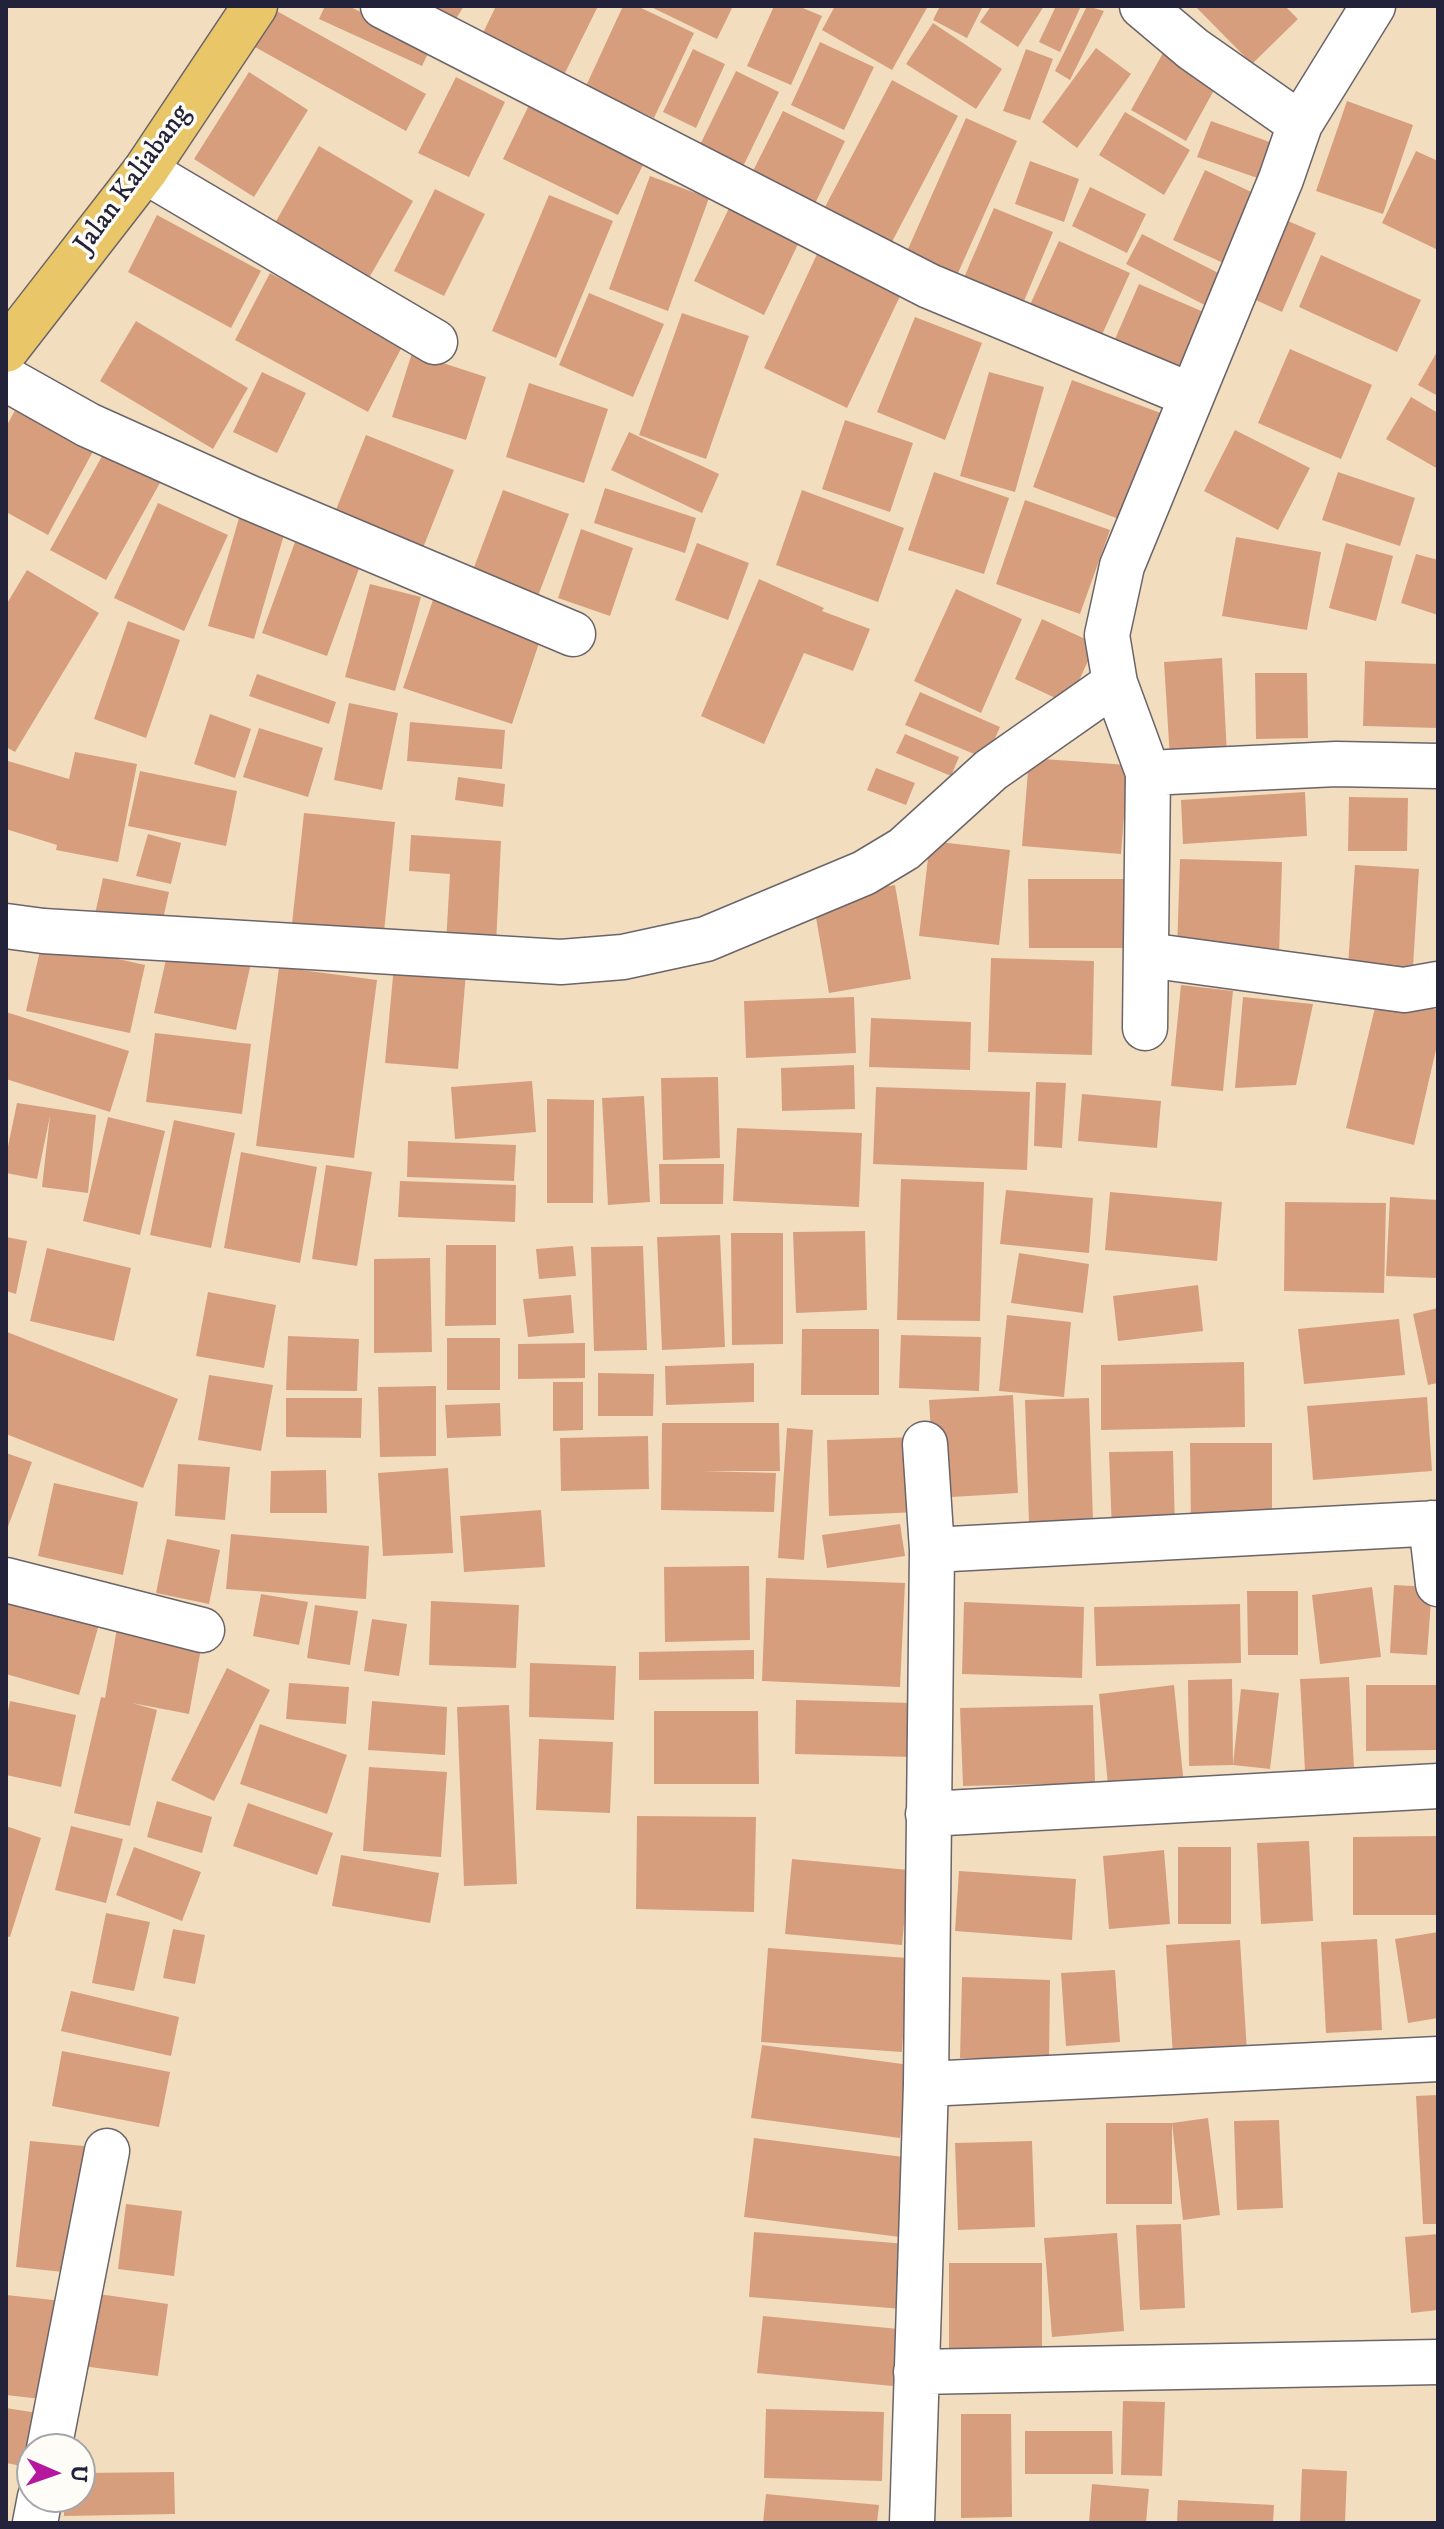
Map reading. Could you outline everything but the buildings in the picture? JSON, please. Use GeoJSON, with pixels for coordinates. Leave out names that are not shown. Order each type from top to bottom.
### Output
{"type":"FeatureCollection","features":[{"type":"Feature","properties":{"kind":"main road","name":"Jalan Kaliabang"},"geometry":{"type":"LineString","coordinates":[[6,350],[145,171],[255,6]]}},
{"type":"Feature","properties":{"kind":"street"},"geometry":{"type":"LineString","coordinates":[[383,6],[929,286],[1190,395]]}},
{"type":"Feature","properties":{"kind":"street"},"geometry":{"type":"LineString","coordinates":[[1142,6],[1193,49],[1300,124]]}},
{"type":"Feature","properties":{"kind":"street"},"geometry":{"type":"LineString","coordinates":[[1145,1028],[1148,773],[1115,683],[1107,635],[1122,566],[1281,179],[1300,124],[1373,6]]}},
{"type":"Feature","properties":{"kind":"street"},"geometry":{"type":"LineString","coordinates":[[145,171],[435,342]]}},
{"type":"Feature","properties":{"kind":"street"},"geometry":{"type":"LineString","coordinates":[[6,379],[88,425],[221,485],[573,634]]}},
{"type":"Feature","properties":{"kind":"street"},"geometry":{"type":"LineString","coordinates":[[6,926],[59,932],[561,962],[623,957],[706,939],[864,873],[904,849],[991,770],[1115,683]]}},
{"type":"Feature","properties":{"kind":"street"},"geometry":{"type":"LineString","coordinates":[[1148,773],[1336,764],[1438,766]]}},
{"type":"Feature","properties":{"kind":"street"},"geometry":{"type":"LineString","coordinates":[[1147,955],[1404,990],[1438,984]]}},
{"type":"Feature","properties":{"kind":"street"},"geometry":{"type":"LineString","coordinates":[[912,2523],[926,2084],[932,1550],[925,1444]]}},
{"type":"Feature","properties":{"kind":"street"},"geometry":{"type":"LineString","coordinates":[[932,1550],[1435,1523],[1438,1584]]}},
{"type":"Feature","properties":{"kind":"street"},"geometry":{"type":"LineString","coordinates":[[6,1580],[202,1630]]}},
{"type":"Feature","properties":{"kind":"street"},"geometry":{"type":"LineString","coordinates":[[928,1814],[1438,1786]]}},
{"type":"Feature","properties":{"kind":"street"},"geometry":{"type":"LineString","coordinates":[[926,2084],[1438,2059]]}},
{"type":"Feature","properties":{"kind":"street"},"geometry":{"type":"LineString","coordinates":[[52,2433],[107,2151]]}},
{"type":"Feature","properties":{"kind":"street"},"geometry":{"type":"LineString","coordinates":[[916,2372],[1438,2362]]}}]}
